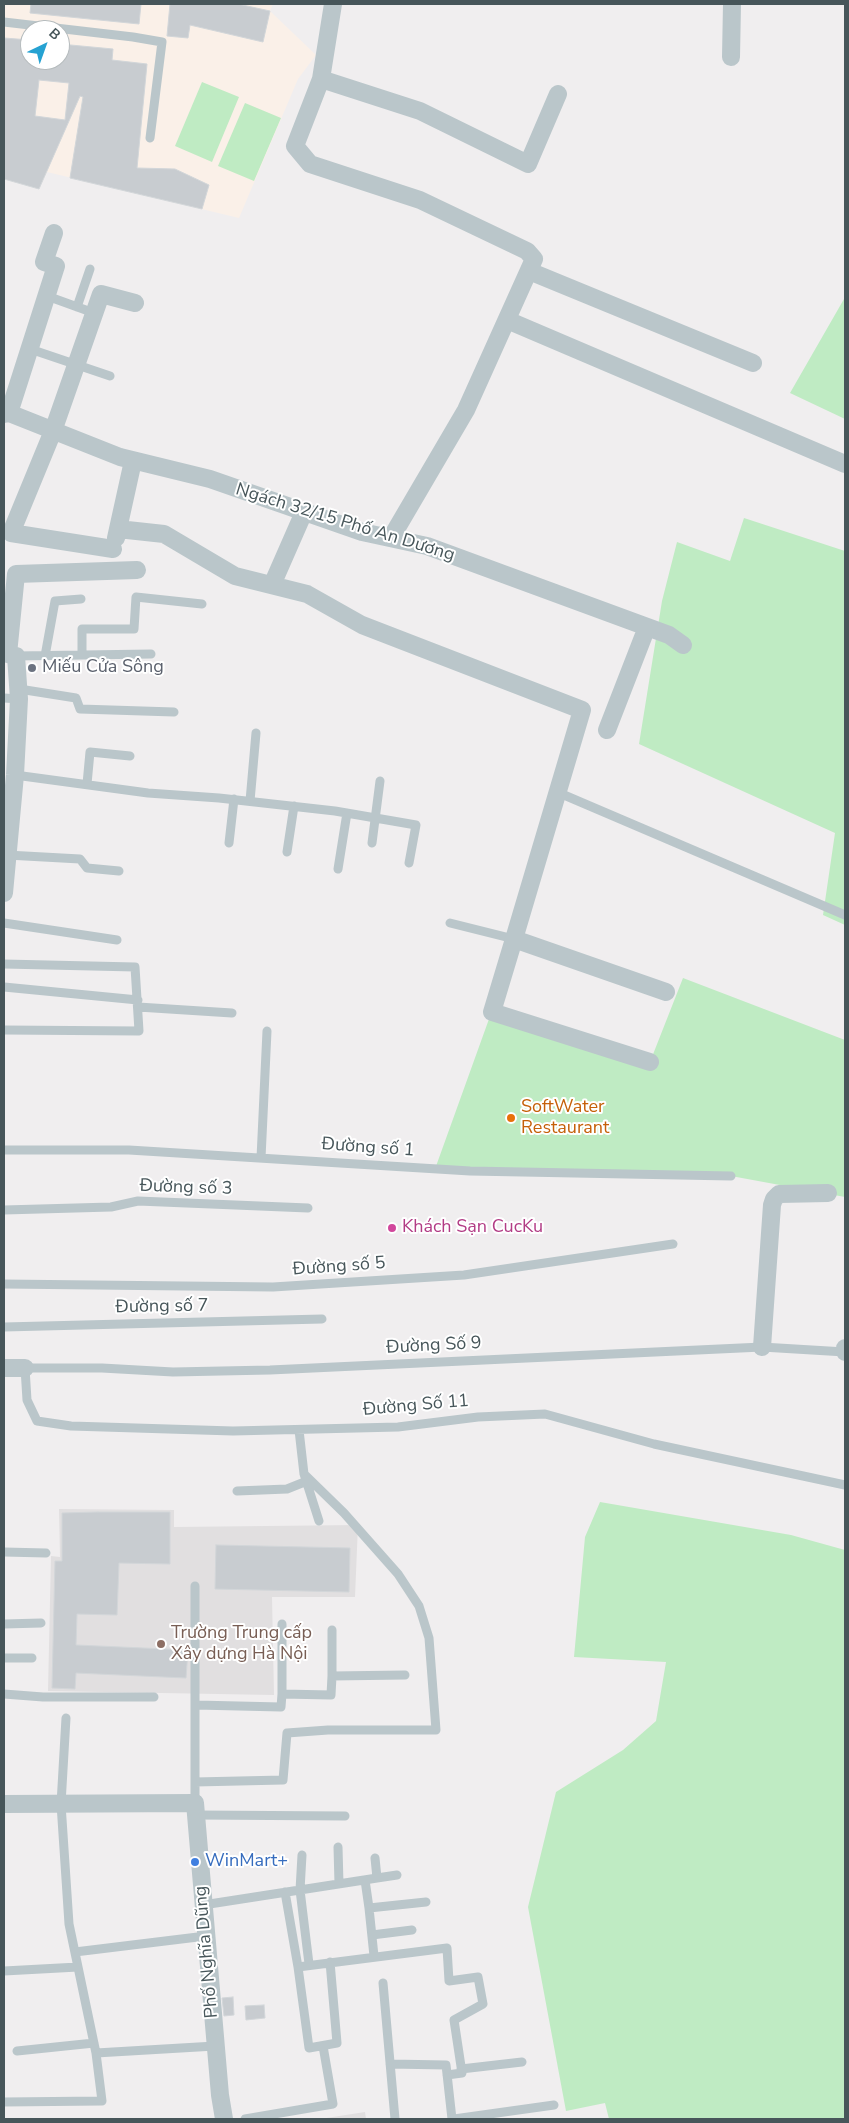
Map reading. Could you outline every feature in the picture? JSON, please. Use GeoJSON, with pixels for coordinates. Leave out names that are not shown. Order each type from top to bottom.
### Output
{"type":"FeatureCollection","features":[{"type":"Feature","properties":{"kind":"street"},"geometry":{"type":"LineString","coordinates":[[333,4],[321,79],[295,146],[310,164],[420,200],[527,251],[534,259],[466,410],[391,538]]}},
{"type":"Feature","properties":{"kind":"street"},"geometry":{"type":"LineString","coordinates":[[731,57],[732,4]]}},
{"type":"Feature","properties":{"kind":"street"},"geometry":{"type":"LineString","coordinates":[[321,79],[420,111],[528,164],[558,94]]}},
{"type":"Feature","properties":{"kind":"street"},"geometry":{"type":"LineString","coordinates":[[6,413],[30,349],[56,266],[44,262],[54,233]]}},
{"type":"Feature","properties":{"kind":"street"},"geometry":{"type":"LineString","coordinates":[[529,271],[753,363]]}},
{"type":"Feature","properties":{"kind":"street"},"geometry":{"type":"LineString","coordinates":[[113,549],[11,533],[53,431],[101,294],[135,303]]}},
{"type":"Feature","properties":{"kind":"street"},"geometry":{"type":"LineString","coordinates":[[507,320],[845,464]]}},
{"type":"Feature","properties":{"kind":"street","name":"Ngách 32/15 Phố An Dương"},"geometry":{"type":"LineString","coordinates":[[6,413],[133,461],[210,480],[362,532],[427,546],[670,635],[683,645]]}},
{"type":"Feature","properties":{"kind":"street"},"geometry":{"type":"LineString","coordinates":[[110,569],[133,461]]}},
{"type":"Feature","properties":{"kind":"street"},"geometry":{"type":"LineString","coordinates":[[272,585],[304,512]]}},
{"type":"Feature","properties":{"kind":"street"},"geometry":{"type":"LineString","coordinates":[[118,529],[164,534],[235,576],[307,594],[362,624],[582,710],[492,1012],[650,1062]]}},
{"type":"Feature","properties":{"kind":"street"},"geometry":{"type":"LineString","coordinates":[[4,893],[8,799],[15,775],[14,695],[9,654],[16,574],[110,569],[137,570]]}},
{"type":"Feature","properties":{"kind":"street"},"geometry":{"type":"LineString","coordinates":[[607,730],[647,627]]}},
{"type":"Feature","properties":{"kind":"street"},"geometry":{"type":"LineString","coordinates":[[514,940],[666,992]]}},
{"type":"Feature","properties":{"kind":"street"},"geometry":{"type":"LineString","coordinates":[[762,1347],[772,1205],[774,1199],[779,1194],[828,1193]]}},
{"type":"Feature","properties":{"kind":"street"},"geometry":{"type":"LineString","coordinates":[[4,1368],[25,1368]]}},
{"type":"Feature","properties":{"kind":"street"},"geometry":{"type":"LineString","coordinates":[[4,1804],[195,1809]]}},
{"type":"Feature","properties":{"kind":"street","name":"Phố Nghĩa Dũng"},"geometry":{"type":"LineString","coordinates":[[195,1809],[215,2046],[224,2119]]}},
{"type":"Feature","properties":{"kind":"lane"},"geometry":{"type":"LineString","coordinates":[[4,22],[162,42],[150,138]]}},
{"type":"Feature","properties":{"kind":"lane"},"geometry":{"type":"LineString","coordinates":[[77,307],[90,269]]}},
{"type":"Feature","properties":{"kind":"lane"},"geometry":{"type":"LineString","coordinates":[[47,296],[94,313]]}},
{"type":"Feature","properties":{"kind":"lane"},"geometry":{"type":"LineString","coordinates":[[30,349],[110,376]]}},
{"type":"Feature","properties":{"kind":"lane"},"geometry":{"type":"LineString","coordinates":[[82,655],[82,629],[134,629],[136,597],[202,604]]}},
{"type":"Feature","properties":{"kind":"lane"},"geometry":{"type":"LineString","coordinates":[[46,656],[54,601],[81,598]]}},
{"type":"Feature","properties":{"kind":"lane"},"geometry":{"type":"LineString","coordinates":[[9,654],[46,656],[151,654]]}},
{"type":"Feature","properties":{"kind":"lane"},"geometry":{"type":"LineString","coordinates":[[14,695],[76,698],[80,709],[174,712]]}},
{"type":"Feature","properties":{"kind":"lane"},"geometry":{"type":"LineString","coordinates":[[250,801],[256,733]]}},
{"type":"Feature","properties":{"kind":"lane"},"geometry":{"type":"LineString","coordinates":[[87,784],[90,752],[130,756]]}},
{"type":"Feature","properties":{"kind":"lane"},"geometry":{"type":"LineString","coordinates":[[15,775],[148,793],[294,806],[416,825],[409,863]]}},
{"type":"Feature","properties":{"kind":"lane"},"geometry":{"type":"LineString","coordinates":[[372,843],[380,781]]}},
{"type":"Feature","properties":{"kind":"lane"},"geometry":{"type":"LineString","coordinates":[[558,792],[845,914]]}},
{"type":"Feature","properties":{"kind":"lane"},"geometry":{"type":"LineString","coordinates":[[229,843],[234,800]]}},
{"type":"Feature","properties":{"kind":"lane"},"geometry":{"type":"LineString","coordinates":[[288,852],[294,806]]}},
{"type":"Feature","properties":{"kind":"lane"},"geometry":{"type":"LineString","coordinates":[[338,869],[347,813]]}},
{"type":"Feature","properties":{"kind":"lane"},"geometry":{"type":"LineString","coordinates":[[7,855],[80,859],[87,868],[119,870]]}},
{"type":"Feature","properties":{"kind":"lane"},"geometry":{"type":"LineString","coordinates":[[4,923],[117,940]]}},
{"type":"Feature","properties":{"kind":"lane"},"geometry":{"type":"LineString","coordinates":[[450,923],[514,940]]}},
{"type":"Feature","properties":{"kind":"lane"},"geometry":{"type":"LineString","coordinates":[[4,964],[135,967],[139,1031],[4,1030]]}},
{"type":"Feature","properties":{"kind":"lane"},"geometry":{"type":"LineString","coordinates":[[4,987],[138,1004],[232,1013]]}},
{"type":"Feature","properties":{"kind":"lane"},"geometry":{"type":"LineString","coordinates":[[261,1158],[266,1031]]}},
{"type":"Feature","properties":{"kind":"lane","name":"Đường số 1"},"geometry":{"type":"LineString","coordinates":[[4,1150],[129,1150],[470,1171],[731,1176]]}},
{"type":"Feature","properties":{"kind":"lane","name":"Đường số 3"},"geometry":{"type":"LineString","coordinates":[[4,1210],[111,1207],[138,1201],[308,1208]]}},
{"type":"Feature","properties":{"kind":"lane","name":"Đường số 5"},"geometry":{"type":"LineString","coordinates":[[4,1284],[273,1288],[464,1275],[674,1244]]}},
{"type":"Feature","properties":{"kind":"lane","name":"Đường số 7"},"geometry":{"type":"LineString","coordinates":[[4,1327],[322,1319]]}},
{"type":"Feature","properties":{"kind":"lane","name":"Đường Số 9"},"geometry":{"type":"LineString","coordinates":[[25,1368],[102,1368],[173,1372],[270,1370],[762,1347],[845,1351]]}},
{"type":"Feature","properties":{"kind":"lane","name":"Đường Số 11"},"geometry":{"type":"LineString","coordinates":[[25,1368],[27,1400],[38,1422],[71,1426],[186,1430],[299,1430],[398,1427],[478,1417],[545,1414],[654,1444],[845,1485]]}},
{"type":"Feature","properties":{"kind":"lane"},"geometry":{"type":"LineString","coordinates":[[299,1430],[305,1478],[319,1521]]}},
{"type":"Feature","properties":{"kind":"lane"},"geometry":{"type":"LineString","coordinates":[[237,1491],[287,1489],[305,1478]]}},
{"type":"Feature","properties":{"kind":"lane"},"geometry":{"type":"LineString","coordinates":[[195,1782],[283,1780],[287,1733],[338,1730],[436,1730],[429,1638],[419,1606],[398,1574],[344,1513],[305,1478]]}},
{"type":"Feature","properties":{"kind":"lane"},"geometry":{"type":"LineString","coordinates":[[4,1552],[46,1554]]}},
{"type":"Feature","properties":{"kind":"lane","name":"Phố Nghĩa Dũng"},"geometry":{"type":"LineString","coordinates":[[195,1586],[195,1809]]}},
{"type":"Feature","properties":{"kind":"lane"},"geometry":{"type":"LineString","coordinates":[[4,1624],[40,1623]]}},
{"type":"Feature","properties":{"kind":"lane"},"geometry":{"type":"LineString","coordinates":[[196,1705],[281,1706],[282,1624]]}},
{"type":"Feature","properties":{"kind":"lane"},"geometry":{"type":"LineString","coordinates":[[282,1694],[331,1695],[332,1630]]}},
{"type":"Feature","properties":{"kind":"lane"},"geometry":{"type":"LineString","coordinates":[[4,1658],[32,1658]]}},
{"type":"Feature","properties":{"kind":"lane"},"geometry":{"type":"LineString","coordinates":[[332,1676],[405,1675]]}},
{"type":"Feature","properties":{"kind":"lane"},"geometry":{"type":"LineString","coordinates":[[4,1694],[43,1697],[154,1697]]}},
{"type":"Feature","properties":{"kind":"lane"},"geometry":{"type":"LineString","coordinates":[[4,2102],[102,2100],[96,2053],[69,1924],[61,1804],[66,1718]]}},
{"type":"Feature","properties":{"kind":"lane"},"geometry":{"type":"LineString","coordinates":[[195,1809],[345,1816]]}},
{"type":"Feature","properties":{"kind":"lane"},"geometry":{"type":"LineString","coordinates":[[338,1847],[339,1884]]}},
{"type":"Feature","properties":{"kind":"lane"},"geometry":{"type":"LineString","coordinates":[[302,1855],[300,1890],[309,1964]]}},
{"type":"Feature","properties":{"kind":"lane"},"geometry":{"type":"LineString","coordinates":[[375,1858],[377,1878]]}},
{"type":"Feature","properties":{"kind":"lane"},"geometry":{"type":"LineString","coordinates":[[204,1905],[397,1875]]}},
{"type":"Feature","properties":{"kind":"lane"},"geometry":{"type":"LineString","coordinates":[[365,1880],[374,1956]]}},
{"type":"Feature","properties":{"kind":"lane"},"geometry":{"type":"LineString","coordinates":[[285,1892],[309,2048],[337,2043],[330,1962]]}},
{"type":"Feature","properties":{"kind":"lane"},"geometry":{"type":"LineString","coordinates":[[369,1908],[426,1902]]}},
{"type":"Feature","properties":{"kind":"lane"},"geometry":{"type":"LineString","coordinates":[[372,1935],[412,1930]]}},
{"type":"Feature","properties":{"kind":"lane"},"geometry":{"type":"LineString","coordinates":[[75,1952],[206,1936]]}},
{"type":"Feature","properties":{"kind":"lane"},"geometry":{"type":"LineString","coordinates":[[298,1967],[309,1964],[447,1948],[449,1980],[478,1977],[484,2004],[454,2020],[462,2073],[447,2075]]}},
{"type":"Feature","properties":{"kind":"lane"},"geometry":{"type":"LineString","coordinates":[[4,1971],[78,1967]]}},
{"type":"Feature","properties":{"kind":"lane"},"geometry":{"type":"LineString","coordinates":[[383,1983],[395,2119]]}},
{"type":"Feature","properties":{"kind":"lane"},"geometry":{"type":"LineString","coordinates":[[17,2050],[94,2044]]}},
{"type":"Feature","properties":{"kind":"lane"},"geometry":{"type":"LineString","coordinates":[[96,2053],[215,2046]]}},
{"type":"Feature","properties":{"kind":"lane"},"geometry":{"type":"LineString","coordinates":[[245,2119],[332,2104],[323,2046]]}},
{"type":"Feature","properties":{"kind":"lane"},"geometry":{"type":"LineString","coordinates":[[461,2069],[522,2062]]}},
{"type":"Feature","properties":{"kind":"lane"},"geometry":{"type":"LineString","coordinates":[[390,2064],[446,2065],[453,2119],[554,2105]]}},
{"type":"Feature","properties":{"kind":"shaded area"},"geometry":{"type":"Polygon","coordinates":[[[4,4],[273,4],[270,11],[316,55],[298,79],[239,218],[47,172],[39,189],[4,179],[4,4]]]}},
{"type":"Feature","properties":{"kind":"shaded area","name":"Trường Trung cấp Xây dựng Hà Nội"},"geometry":{"type":"Polygon","coordinates":[[[59,1509],[174,1510],[174,1527],[358,1525],[355,1597],[272,1597],[274,1695],[48,1691],[51,1556],[60,1557],[59,1509]]]}},
{"type":"Feature","properties":{"kind":"shaded area"},"geometry":{"type":"Polygon","coordinates":[[[365,2112],[366,2119],[320,2119],[365,2112]]]}},
{"type":"Feature","properties":{"kind":"green space"},"geometry":{"type":"Polygon","coordinates":[[[202,82],[239,97],[212,162],[175,146],[202,82]]]}},
{"type":"Feature","properties":{"kind":"green space"},"geometry":{"type":"Polygon","coordinates":[[[245,103],[281,118],[254,181],[218,166],[245,103]]]}},
{"type":"Feature","properties":{"kind":"green space"},"geometry":{"type":"Polygon","coordinates":[[[845,300],[845,419],[790,393],[845,300]]]}},
{"type":"Feature","properties":{"kind":"green space"},"geometry":{"type":"Polygon","coordinates":[[[744,518],[845,551],[845,925],[823,915],[835,833],[639,744],[662,601],[677,542],[730,561],[744,518]]]}},
{"type":"Feature","properties":{"kind":"green space"},"geometry":{"type":"Polygon","coordinates":[[[683,978],[845,1040],[845,1197],[731,1176],[435,1169],[489,1019],[650,1062],[683,978]]]}},
{"type":"Feature","properties":{"kind":"green space"},"geometry":{"type":"Polygon","coordinates":[[[600,1502],[791,1535],[845,1550],[845,2119],[609,2119],[605,2103],[566,2111],[528,1907],[556,1792],[623,1750],[656,1721],[666,1662],[574,1657],[585,1537],[600,1502]]]}},
{"type":"Feature","properties":{"kind":"building"},"geometry":{"type":"Polygon","coordinates":[[[31,4],[141,4],[139,24],[30,13],[31,4]]]}},
{"type":"Feature","properties":{"kind":"building"},"geometry":{"type":"Polygon","coordinates":[[[170,4],[238,4],[270,11],[263,42],[190,25],[188,38],[167,36],[170,4]]]}},
{"type":"Feature","properties":{"kind":"building"},"geometry":{"type":"Polygon","coordinates":[[[4,38],[20,39],[20,70],[70,70],[70,45],[113,49],[112,60],[147,64],[137,168],[175,169],[209,185],[202,209],[70,178],[83,97],[80,96],[39,189],[4,179],[4,38]],[[39,80],[35,116],[65,120],[69,83],[39,80]]]}},
{"type":"Feature","properties":{"kind":"building"},"geometry":{"type":"Polygon","coordinates":[[[170,1512],[170,1564],[119,1563],[117,1615],[77,1614],[76,1645],[188,1650],[186,1678],[76,1673],[75,1689],[52,1688],[55,1561],[62,1561],[62,1513],[170,1512]]]}},
{"type":"Feature","properties":{"kind":"building"},"geometry":{"type":"Polygon","coordinates":[[[216,1545],[350,1548],[349,1592],[215,1589],[216,1545]]]}},
{"type":"Feature","properties":{"kind":"building"},"geometry":{"type":"Polygon","coordinates":[[[233,1997],[234,2015],[224,2016],[222,1998],[233,1997]]]}},
{"type":"Feature","properties":{"kind":"building"},"geometry":{"type":"Polygon","coordinates":[[[264,2005],[265,2018],[246,2020],[245,2006],[264,2005]]]}},
{"type":"Feature","properties":{"kind":"place","name":"Miếu Cửa Sông"},"geometry":{"type":"Point","coordinates":[32,668]}},
{"type":"Feature","properties":{"kind":"place","name":"SoftWater Restaurant"},"geometry":{"type":"Point","coordinates":[511,1118]}},
{"type":"Feature","properties":{"kind":"place","name":"Khách Sạn CucKu"},"geometry":{"type":"Point","coordinates":[392,1228]}},
{"type":"Feature","properties":{"kind":"place","name":"Trường Trung cấp Xây dựng Hà Nội"},"geometry":{"type":"Point","coordinates":[161,1644]}},
{"type":"Feature","properties":{"kind":"place","name":"WinMart+"},"geometry":{"type":"Point","coordinates":[195,1862]}}]}
